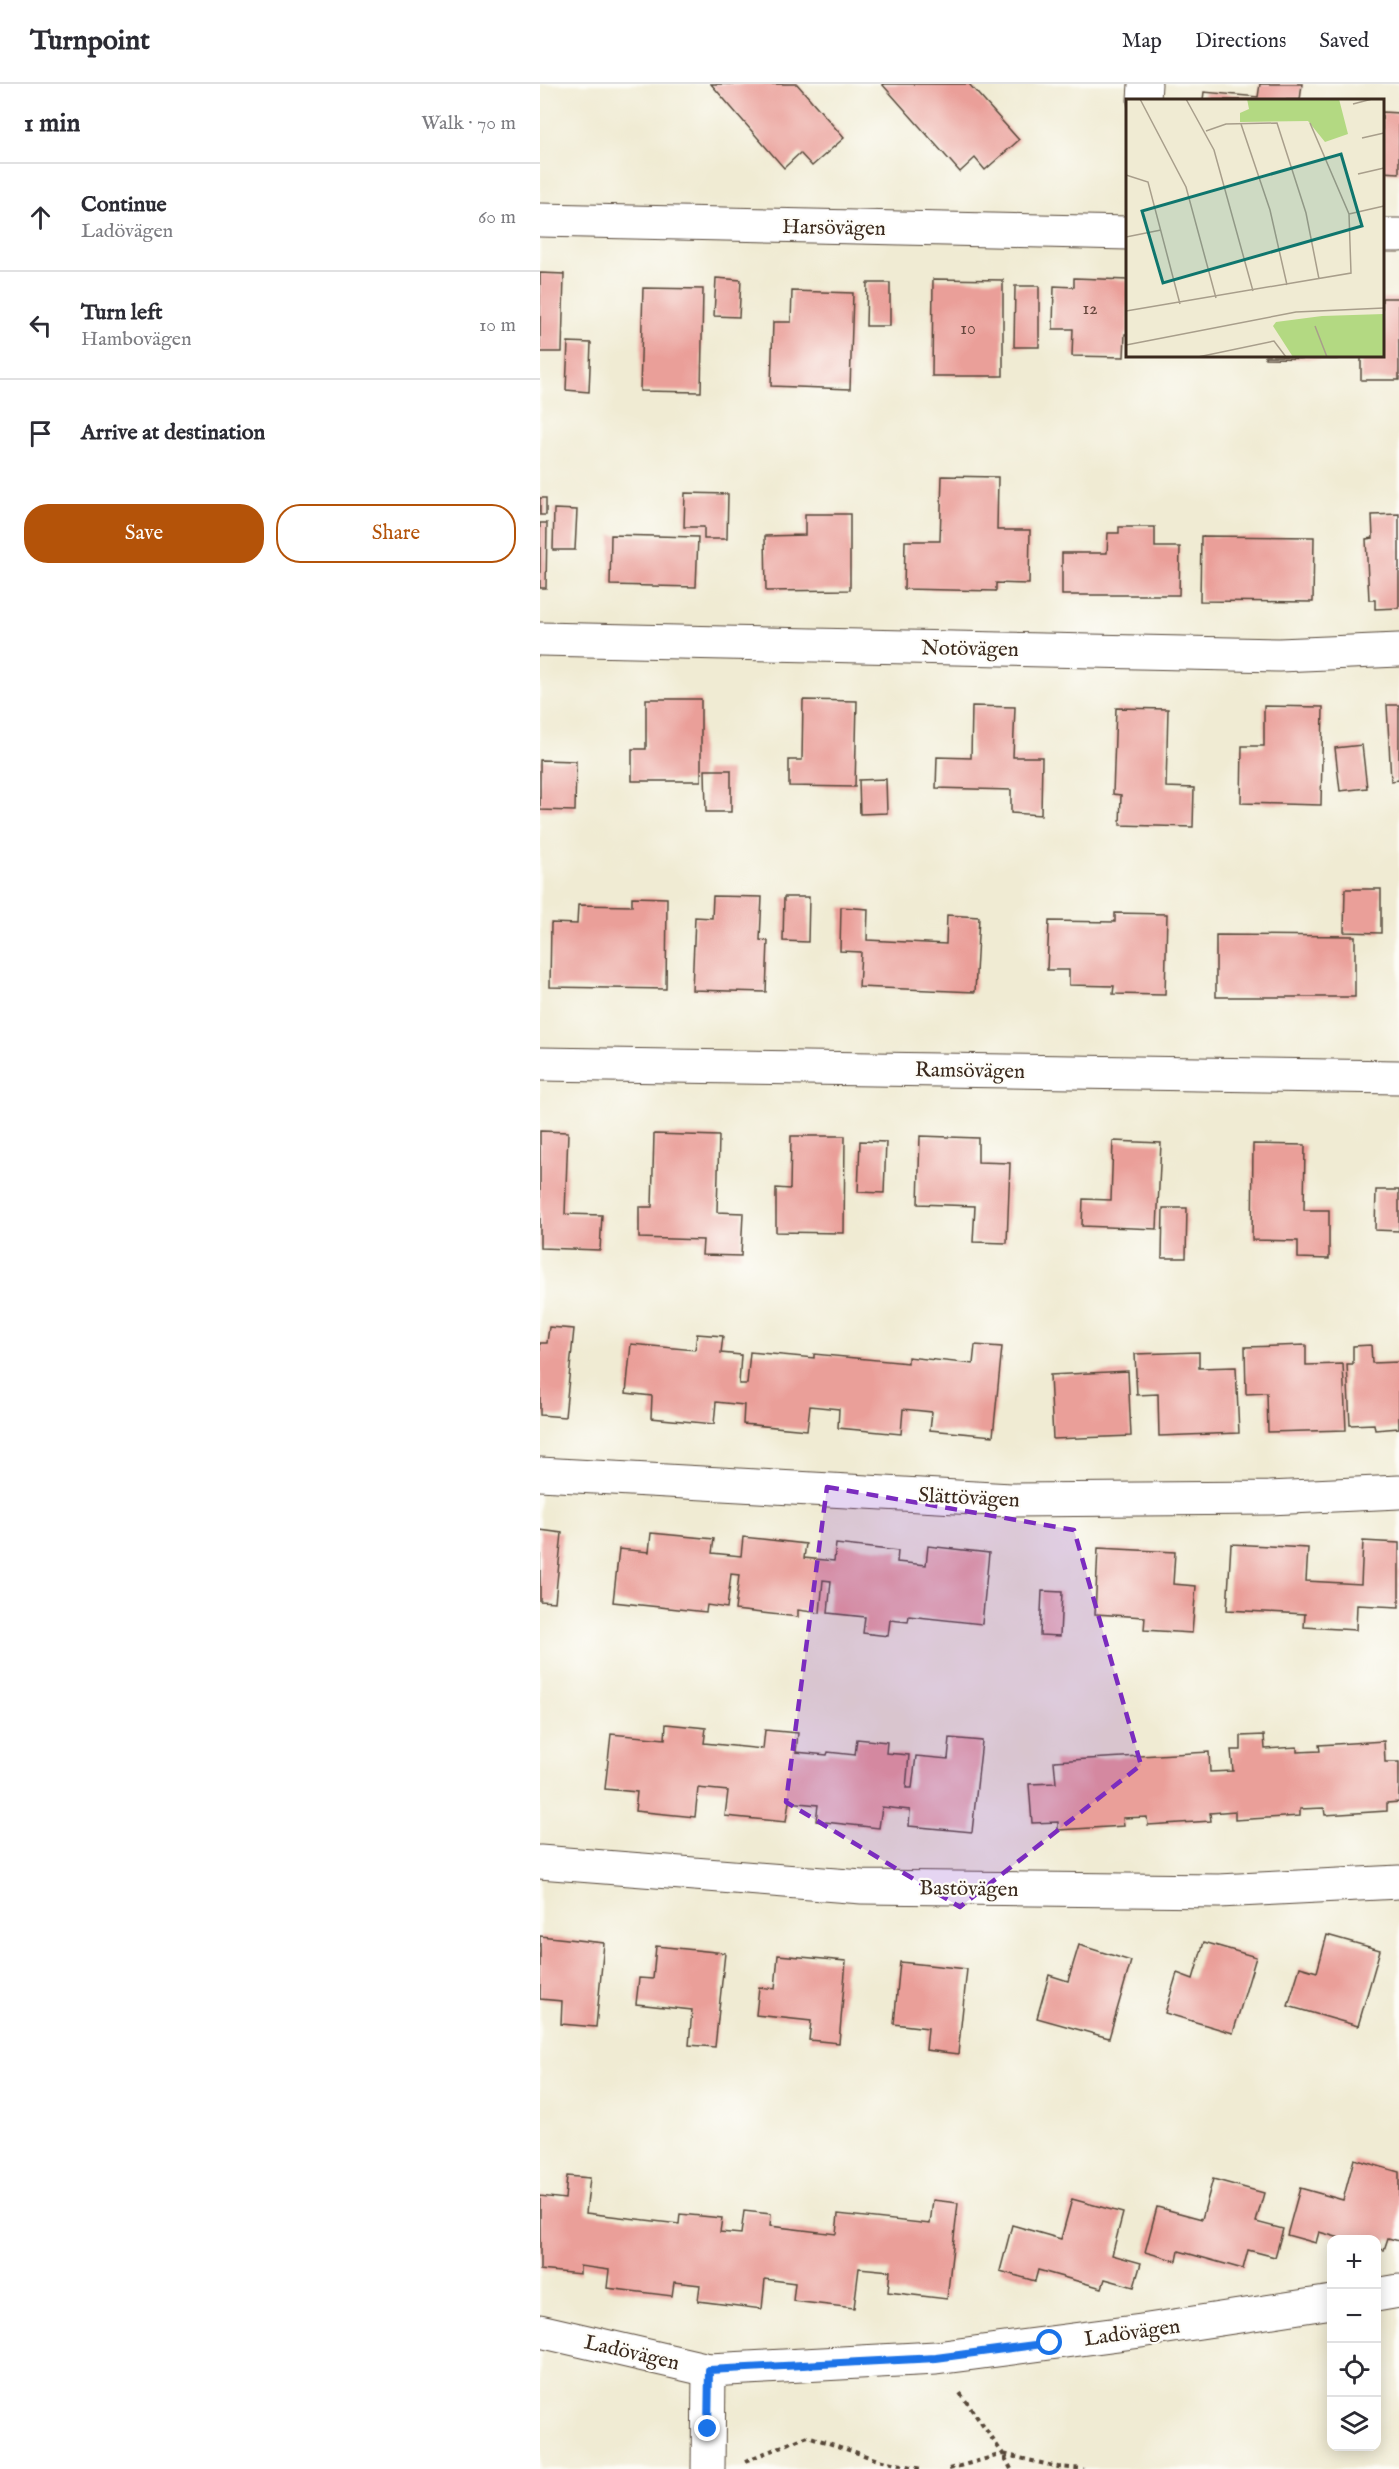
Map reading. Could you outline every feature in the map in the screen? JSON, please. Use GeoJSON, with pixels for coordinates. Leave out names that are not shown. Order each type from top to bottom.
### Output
{"type":"FeatureCollection","features":[{"type":"Feature","properties":{"kind":"street"},"geometry":{"type":"LineString","coordinates":[[1143,99],[1145,84]]}},
{"type":"Feature","properties":{"kind":"street","name":"Harsövägen"},"geometry":{"type":"LineString","coordinates":[[540,220],[1126,233]]}},
{"type":"Feature","properties":{"kind":"street","name":"Notövägen"},"geometry":{"type":"LineString","coordinates":[[540,639],[1279,655],[1399,650]]}},
{"type":"Feature","properties":{"kind":"street","name":"Ramsövägen"},"geometry":{"type":"LineString","coordinates":[[540,1064],[1399,1077]]}},
{"type":"Feature","properties":{"kind":"street","name":"Slättövägen"},"geometry":{"type":"LineString","coordinates":[[540,1474],[1011,1500],[1269,1498],[1399,1492]]}},
{"type":"Feature","properties":{"kind":"street","name":"Bastövägen"},"geometry":{"type":"LineString","coordinates":[[540,1862],[862,1887],[1219,1891],[1399,1881]]}},
{"type":"Feature","properties":{"kind":"street"},"geometry":{"type":"LineString","coordinates":[[1381,2294],[1399,2292]]}},
{"type":"Feature","properties":{"kind":"street","name":"Ladövägen"},"geometry":{"type":"LineString","coordinates":[[540,2331],[709,2370],[936,2358],[1142,2331],[1327,2303]]}},
{"type":"Feature","properties":{"kind":"street"},"geometry":{"type":"LineString","coordinates":[[709,2370],[722,2467]]}},
{"type":"Feature","properties":{"kind":"path"},"geometry":{"type":"LineString","coordinates":[[936,2358],[1011,2469]]}},
{"type":"Feature","properties":{"kind":"path"},"geometry":{"type":"LineString","coordinates":[[722,2467],[808,2436],[878,2460],[921,2469]]}},
{"type":"Feature","properties":{"kind":"path"},"geometry":{"type":"LineString","coordinates":[[949,2469],[1003,2454],[1058,2467],[1084,2469]]}},
{"type":"Feature","properties":{"kind":"highlighted area"},"geometry":{"type":"Polygon","coordinates":[[[827,1487],[1074,1530],[1141,1765],[960,1907],[786,1802],[827,1487]]]}},
{"type":"Feature","properties":{"kind":"building"},"geometry":{"type":"Polygon","coordinates":[[[711,84],[797,84],[844,138],[812,166],[800,153],[784,168],[711,84]]]}},
{"type":"Feature","properties":{"kind":"building"},"geometry":{"type":"Polygon","coordinates":[[[882,84],[969,84],[1019,140],[985,170],[975,158],[960,172],[882,84]]]}},
{"type":"Feature","properties":{"kind":"building"},"geometry":{"type":"Polygon","coordinates":[[[1260,84],[1302,84],[1300,99],[1203,99],[1204,92],[1258,97],[1260,84]]]}},
{"type":"Feature","properties":{"kind":"building"},"geometry":{"type":"Polygon","coordinates":[[[1384,112],[1399,113],[1399,173],[1384,172],[1384,112]]]}},
{"type":"Feature","properties":{"kind":"building"},"geometry":{"type":"Polygon","coordinates":[[[540,273],[564,274],[562,352],[540,352],[540,273]]]}},
{"type":"Feature","properties":{"kind":"building"},"geometry":{"type":"Polygon","coordinates":[[[716,278],[741,280],[739,317],[714,316],[716,278]]]}},
{"type":"Feature","properties":{"kind":"building"},"geometry":{"type":"Polygon","coordinates":[[[1074,278],[1126,280],[1124,357],[1072,356],[1073,329],[1053,329],[1054,286],[1074,287],[1074,278]]]}},
{"type":"Feature","properties":{"kind":"building"},"geometry":{"type":"Polygon","coordinates":[[[933,279],[1003,280],[1003,376],[932,376],[933,279]]]}},
{"type":"Feature","properties":{"kind":"building"},"geometry":{"type":"Polygon","coordinates":[[[867,283],[890,283],[890,326],[866,326],[867,283]]]}},
{"type":"Feature","properties":{"kind":"building"},"geometry":{"type":"Polygon","coordinates":[[[1015,286],[1039,286],[1039,347],[1014,347],[1015,286]]]}},
{"type":"Feature","properties":{"kind":"building"},"geometry":{"type":"Polygon","coordinates":[[[643,288],[703,289],[701,392],[640,391],[643,288]]]}},
{"type":"Feature","properties":{"kind":"building"},"geometry":{"type":"Polygon","coordinates":[[[792,291],[853,293],[850,389],[771,386],[773,322],[791,322],[792,291]]]}},
{"type":"Feature","properties":{"kind":"building"},"geometry":{"type":"Polygon","coordinates":[[[1384,298],[1399,298],[1399,380],[1361,380],[1361,357],[1384,357],[1384,298]]]}},
{"type":"Feature","properties":{"kind":"building"},"geometry":{"type":"Polygon","coordinates":[[[568,342],[591,343],[589,392],[566,390],[568,342]]]}},
{"type":"Feature","properties":{"kind":"building"},"geometry":{"type":"Polygon","coordinates":[[[1337,357],[1337,359],[1265,358],[1337,357]]]}},
{"type":"Feature","properties":{"kind":"building"},"geometry":{"type":"Polygon","coordinates":[[[942,476],[998,477],[997,530],[1030,530],[1029,584],[996,583],[996,591],[904,589],[905,541],[940,541],[942,476]]]}},
{"type":"Feature","properties":{"kind":"building"},"geometry":{"type":"Polygon","coordinates":[[[685,493],[728,494],[727,539],[704,539],[704,527],[684,527],[685,493]]]}},
{"type":"Feature","properties":{"kind":"building"},"geometry":{"type":"Polygon","coordinates":[[[540,498],[546,498],[546,515],[540,515],[540,498]]]}},
{"type":"Feature","properties":{"kind":"building"},"geometry":{"type":"Polygon","coordinates":[[[554,509],[577,510],[575,550],[553,550],[554,509]]]}},
{"type":"Feature","properties":{"kind":"building"},"geometry":{"type":"Polygon","coordinates":[[[805,514],[850,514],[850,590],[766,591],[765,536],[805,535],[805,514]]]}},
{"type":"Feature","properties":{"kind":"building"},"geometry":{"type":"Polygon","coordinates":[[[1399,514],[1399,608],[1375,609],[1375,600],[1369,600],[1366,539],[1373,538],[1372,515],[1399,514]]]}},
{"type":"Feature","properties":{"kind":"building"},"geometry":{"type":"Polygon","coordinates":[[[540,523],[547,523],[546,588],[540,588],[540,523]]]}},
{"type":"Feature","properties":{"kind":"building"},"geometry":{"type":"Polygon","coordinates":[[[1119,527],[1155,527],[1155,547],[1180,547],[1179,595],[1062,595],[1062,553],[1107,553],[1108,533],[1119,533],[1119,527]]]}},
{"type":"Feature","properties":{"kind":"building"},"geometry":{"type":"Polygon","coordinates":[[[611,535],[698,537],[696,587],[610,585],[611,535]]]}},
{"type":"Feature","properties":{"kind":"building"},"geometry":{"type":"Polygon","coordinates":[[[1201,536],[1314,537],[1313,602],[1200,601],[1201,536]]]}},
{"type":"Feature","properties":{"kind":"building"},"geometry":{"type":"Polygon","coordinates":[[[646,699],[701,699],[701,781],[632,781],[632,749],[646,749],[646,699]]]}},
{"type":"Feature","properties":{"kind":"building"},"geometry":{"type":"Polygon","coordinates":[[[803,700],[857,701],[855,787],[789,786],[789,760],[802,760],[803,700]]]}},
{"type":"Feature","properties":{"kind":"building"},"geometry":{"type":"Polygon","coordinates":[[[1387,705],[1399,705],[1399,780],[1391,781],[1387,705]]]}},
{"type":"Feature","properties":{"kind":"building"},"geometry":{"type":"Polygon","coordinates":[[[972,706],[1015,707],[1013,757],[1042,757],[1041,815],[1011,813],[1011,790],[936,788],[937,757],[971,758],[972,706]]]}},
{"type":"Feature","properties":{"kind":"building"},"geometry":{"type":"Polygon","coordinates":[[[1264,706],[1323,707],[1321,805],[1241,803],[1242,746],[1264,746],[1264,706]]]}},
{"type":"Feature","properties":{"kind":"building"},"geometry":{"type":"Polygon","coordinates":[[[1116,708],[1168,709],[1166,787],[1194,788],[1193,827],[1120,825],[1121,795],[1113,794],[1116,708]]]}},
{"type":"Feature","properties":{"kind":"building"},"geometry":{"type":"Polygon","coordinates":[[[1362,745],[1367,788],[1340,791],[1335,748],[1362,745]]]}},
{"type":"Feature","properties":{"kind":"building"},"geometry":{"type":"Polygon","coordinates":[[[540,760],[576,761],[575,811],[540,810],[540,760]]]}},
{"type":"Feature","properties":{"kind":"building"},"geometry":{"type":"Polygon","coordinates":[[[705,770],[731,770],[731,812],[706,812],[705,770]]]}},
{"type":"Feature","properties":{"kind":"building"},"geometry":{"type":"Polygon","coordinates":[[[886,779],[887,813],[860,814],[859,780],[886,779]]]}},
{"type":"Feature","properties":{"kind":"building"},"geometry":{"type":"Polygon","coordinates":[[[1345,889],[1381,889],[1381,933],[1344,932],[1345,889]]]}},
{"type":"Feature","properties":{"kind":"building"},"geometry":{"type":"Polygon","coordinates":[[[713,896],[762,897],[760,940],[768,941],[766,992],[692,990],[695,917],[712,918],[713,896]]]}},
{"type":"Feature","properties":{"kind":"building"},"geometry":{"type":"Polygon","coordinates":[[[632,897],[667,898],[666,989],[550,987],[551,923],[577,924],[578,905],[632,906],[632,897]]]}},
{"type":"Feature","properties":{"kind":"building"},"geometry":{"type":"Polygon","coordinates":[[[784,897],[809,897],[808,942],[783,941],[784,897]]]}},
{"type":"Feature","properties":{"kind":"building"},"geometry":{"type":"Polygon","coordinates":[[[841,907],[868,909],[867,940],[946,944],[947,915],[979,917],[975,992],[859,987],[861,952],[840,951],[841,907]]]}},
{"type":"Feature","properties":{"kind":"building"},"geometry":{"type":"Polygon","coordinates":[[[1115,913],[1167,914],[1165,995],[1113,994],[1114,986],[1069,985],[1069,970],[1047,970],[1049,921],[1115,922],[1115,913]]]}},
{"type":"Feature","properties":{"kind":"building"},"geometry":{"type":"Polygon","coordinates":[[[1216,935],[1355,936],[1355,997],[1216,997],[1216,935]]]}},
{"type":"Feature","properties":{"kind":"building"},"geometry":{"type":"Polygon","coordinates":[[[540,1131],[568,1132],[565,1214],[602,1215],[600,1250],[540,1248],[540,1131]]]}},
{"type":"Feature","properties":{"kind":"building"},"geometry":{"type":"Polygon","coordinates":[[[654,1134],[719,1136],[717,1212],[743,1213],[741,1256],[702,1255],[703,1240],[639,1238],[639,1207],[652,1207],[654,1134]]]}},
{"type":"Feature","properties":{"kind":"building"},"geometry":{"type":"Polygon","coordinates":[[[791,1136],[845,1136],[844,1233],[776,1232],[776,1188],[790,1189],[791,1136]]]}},
{"type":"Feature","properties":{"kind":"building"},"geometry":{"type":"Polygon","coordinates":[[[920,1136],[978,1138],[978,1162],[1010,1163],[1007,1243],[973,1242],[975,1206],[918,1204],[920,1136]]]}},
{"type":"Feature","properties":{"kind":"building"},"geometry":{"type":"Polygon","coordinates":[[[860,1141],[886,1142],[884,1193],[858,1192],[860,1141]]]}},
{"type":"Feature","properties":{"kind":"building"},"geometry":{"type":"Polygon","coordinates":[[[1113,1141],[1161,1143],[1157,1229],[1082,1226],[1083,1199],[1111,1200],[1113,1141]]]}},
{"type":"Feature","properties":{"kind":"building"},"geometry":{"type":"Polygon","coordinates":[[[1253,1144],[1305,1145],[1304,1210],[1329,1210],[1329,1259],[1298,1258],[1298,1241],[1252,1240],[1253,1144]]]}},
{"type":"Feature","properties":{"kind":"building"},"geometry":{"type":"Polygon","coordinates":[[[1376,1190],[1399,1190],[1399,1231],[1375,1230],[1376,1190]]]}},
{"type":"Feature","properties":{"kind":"building"},"geometry":{"type":"Polygon","coordinates":[[[1163,1208],[1187,1208],[1186,1258],[1162,1258],[1163,1208]]]}},
{"type":"Feature","properties":{"kind":"building"},"geometry":{"type":"Polygon","coordinates":[[[549,1327],[574,1329],[565,1417],[540,1415],[540,1343],[547,1343],[549,1327]]]}},
{"type":"Feature","properties":{"kind":"building"},"geometry":{"type":"Polygon","coordinates":[[[697,1334],[723,1336],[721,1353],[741,1355],[739,1384],[747,1384],[750,1352],[814,1358],[814,1354],[908,1363],[908,1357],[973,1364],[975,1345],[1002,1347],[993,1436],[930,1430],[932,1412],[903,1409],[901,1434],[838,1428],[839,1409],[810,1406],[807,1430],[743,1424],[744,1405],[716,1402],[714,1424],[651,1418],[652,1396],[626,1393],[631,1344],[695,1350],[697,1334]]]}},
{"type":"Feature","properties":{"kind":"building"},"geometry":{"type":"Polygon","coordinates":[[[1306,1345],[1306,1365],[1343,1364],[1346,1430],[1268,1432],[1267,1393],[1246,1394],[1245,1347],[1306,1345]]]}},
{"type":"Feature","properties":{"kind":"building"},"geometry":{"type":"Polygon","coordinates":[[[1371,1345],[1372,1363],[1399,1362],[1399,1428],[1375,1430],[1374,1424],[1350,1425],[1347,1364],[1353,1364],[1353,1346],[1371,1345]]]}},
{"type":"Feature","properties":{"kind":"building"},"geometry":{"type":"Polygon","coordinates":[[[1199,1352],[1199,1368],[1236,1367],[1239,1433],[1159,1436],[1158,1394],[1137,1395],[1135,1354],[1199,1352]]]}},
{"type":"Feature","properties":{"kind":"building"},"geometry":{"type":"Polygon","coordinates":[[[1128,1371],[1131,1436],[1053,1439],[1050,1375],[1128,1371]]]}},
{"type":"Feature","properties":{"kind":"building"},"geometry":{"type":"Polygon","coordinates":[[[540,1530],[562,1533],[555,1602],[540,1601],[540,1530]]]}},
{"type":"Feature","properties":{"kind":"building"},"geometry":{"type":"Polygon","coordinates":[[[651,1533],[714,1539],[712,1553],[741,1556],[743,1537],[806,1544],[804,1558],[834,1561],[836,1544],[898,1551],[897,1562],[926,1565],[928,1546],[989,1553],[982,1624],[909,1616],[908,1622],[890,1620],[888,1636],[863,1633],[865,1617],[828,1613],[831,1581],[823,1580],[820,1613],[798,1610],[798,1617],[735,1610],[739,1575],[731,1574],[727,1608],[707,1605],[706,1612],[613,1602],[619,1549],[649,1552],[651,1533]]]}},
{"type":"Feature","properties":{"kind":"building"},"geometry":{"type":"Polygon","coordinates":[[[1363,1541],[1399,1543],[1399,1607],[1357,1605],[1356,1630],[1304,1627],[1305,1614],[1227,1610],[1231,1544],[1308,1548],[1306,1581],[1361,1584],[1363,1541]]]}},
{"type":"Feature","properties":{"kind":"building"},"geometry":{"type":"Polygon","coordinates":[[[1098,1548],[1175,1552],[1173,1584],[1196,1586],[1192,1633],[1144,1630],[1145,1617],[1095,1614],[1098,1548]]]}},
{"type":"Feature","properties":{"kind":"building"},"geometry":{"type":"Polygon","coordinates":[[[1042,1591],[1062,1592],[1060,1636],[1040,1635],[1042,1591]]]}},
{"type":"Feature","properties":{"kind":"building"},"geometry":{"type":"Polygon","coordinates":[[[666,1724],[706,1728],[704,1743],[763,1749],[765,1730],[798,1733],[796,1752],[827,1755],[828,1752],[855,1755],[857,1739],[887,1742],[886,1753],[909,1755],[906,1788],[912,1788],[916,1756],[948,1759],[950,1738],[982,1741],[972,1832],[909,1826],[910,1810],[882,1807],[879,1828],[816,1821],[818,1805],[789,1802],[786,1822],[725,1816],[728,1791],[698,1788],[695,1817],[635,1811],[637,1792],[605,1789],[611,1734],[665,1739],[666,1724]]]}},
{"type":"Feature","properties":{"kind":"building"},"geometry":{"type":"Polygon","coordinates":[[[1264,1735],[1265,1749],[1297,1747],[1297,1752],[1320,1751],[1319,1745],[1384,1741],[1385,1762],[1399,1762],[1399,1802],[1387,1803],[1387,1811],[1325,1815],[1324,1808],[1300,1809],[1300,1816],[1235,1820],[1235,1811],[1210,1813],[1211,1821],[1148,1825],[1147,1817],[1123,1818],[1124,1826],[1058,1830],[1058,1822],[1032,1823],[1029,1784],[1056,1783],[1054,1761],[1209,1752],[1210,1772],[1233,1771],[1231,1750],[1241,1750],[1241,1736],[1264,1735]]]}},
{"type":"Feature","properties":{"kind":"building"},"geometry":{"type":"Polygon","coordinates":[[[1327,1935],[1380,1950],[1358,2026],[1288,2006],[1300,1967],[1317,1972],[1327,1935]]]}},
{"type":"Feature","properties":{"kind":"building"},"geometry":{"type":"Polygon","coordinates":[[[540,1936],[604,1943],[596,2027],[561,2024],[562,2001],[540,1999],[540,1936]]]}},
{"type":"Feature","properties":{"kind":"building"},"geometry":{"type":"Polygon","coordinates":[[[1204,1942],[1256,1957],[1233,2033],[1165,2013],[1177,1973],[1193,1979],[1204,1942]]]}},
{"type":"Feature","properties":{"kind":"building"},"geometry":{"type":"Polygon","coordinates":[[[1079,1945],[1131,1961],[1109,2038],[1037,2018],[1049,1975],[1068,1981],[1079,1945]]]}},
{"type":"Feature","properties":{"kind":"building"},"geometry":{"type":"Polygon","coordinates":[[[656,1946],[725,1953],[715,2047],[689,2045],[692,2010],[636,2004],[639,1978],[653,1979],[656,1946]]]}},
{"type":"Feature","properties":{"kind":"building"},"geometry":{"type":"Polygon","coordinates":[[[778,1955],[846,1961],[839,2043],[809,2040],[811,2021],[756,2015],[759,1987],[775,1989],[778,1955]]]}},
{"type":"Feature","properties":{"kind":"building"},"geometry":{"type":"Polygon","coordinates":[[[900,1962],[967,1969],[958,2054],[926,2050],[928,2028],[894,2024],[900,1962]]]}},
{"type":"Feature","properties":{"kind":"building"},"geometry":{"type":"Polygon","coordinates":[[[1354,2159],[1399,2172],[1399,2241],[1388,2238],[1384,2250],[1381,2249],[1381,2235],[1330,2235],[1319,2232],[1316,2243],[1287,2235],[1300,2188],[1343,2200],[1354,2159]]]}},
{"type":"Feature","properties":{"kind":"building"},"geometry":{"type":"Polygon","coordinates":[[[567,2176],[590,2178],[586,2213],[679,2224],[680,2214],[722,2218],[720,2232],[741,2234],[744,2211],[771,2214],[770,2226],[836,2234],[838,2214],[930,2224],[933,2200],[958,2203],[947,2299],[888,2292],[890,2271],[859,2268],[854,2308],[793,2301],[795,2283],[765,2279],[762,2309],[698,2301],[700,2285],[674,2282],[672,2296],[607,2288],[609,2270],[580,2266],[580,2274],[540,2270],[540,2196],[565,2199],[567,2176]]]}},
{"type":"Feature","properties":{"kind":"building"},"geometry":{"type":"Polygon","coordinates":[[[1213,2179],[1264,2193],[1256,2222],[1283,2229],[1275,2257],[1248,2250],[1243,2269],[1179,2251],[1177,2261],[1145,2252],[1157,2207],[1202,2219],[1213,2179]]]}},
{"type":"Feature","properties":{"kind":"building"},"geometry":{"type":"Polygon","coordinates":[[[1072,2199],[1123,2213],[1112,2255],[1141,2263],[1134,2287],[1105,2279],[1102,2288],[1038,2270],[1035,2281],[1000,2271],[1012,2225],[1061,2239],[1072,2199]]]}},
{"type":"Feature","properties":{"kind":"route"},"geometry":{"type":"LineString","coordinates":[[708,2429],[709,2370],[936,2358],[1050,2343]]}}]}
